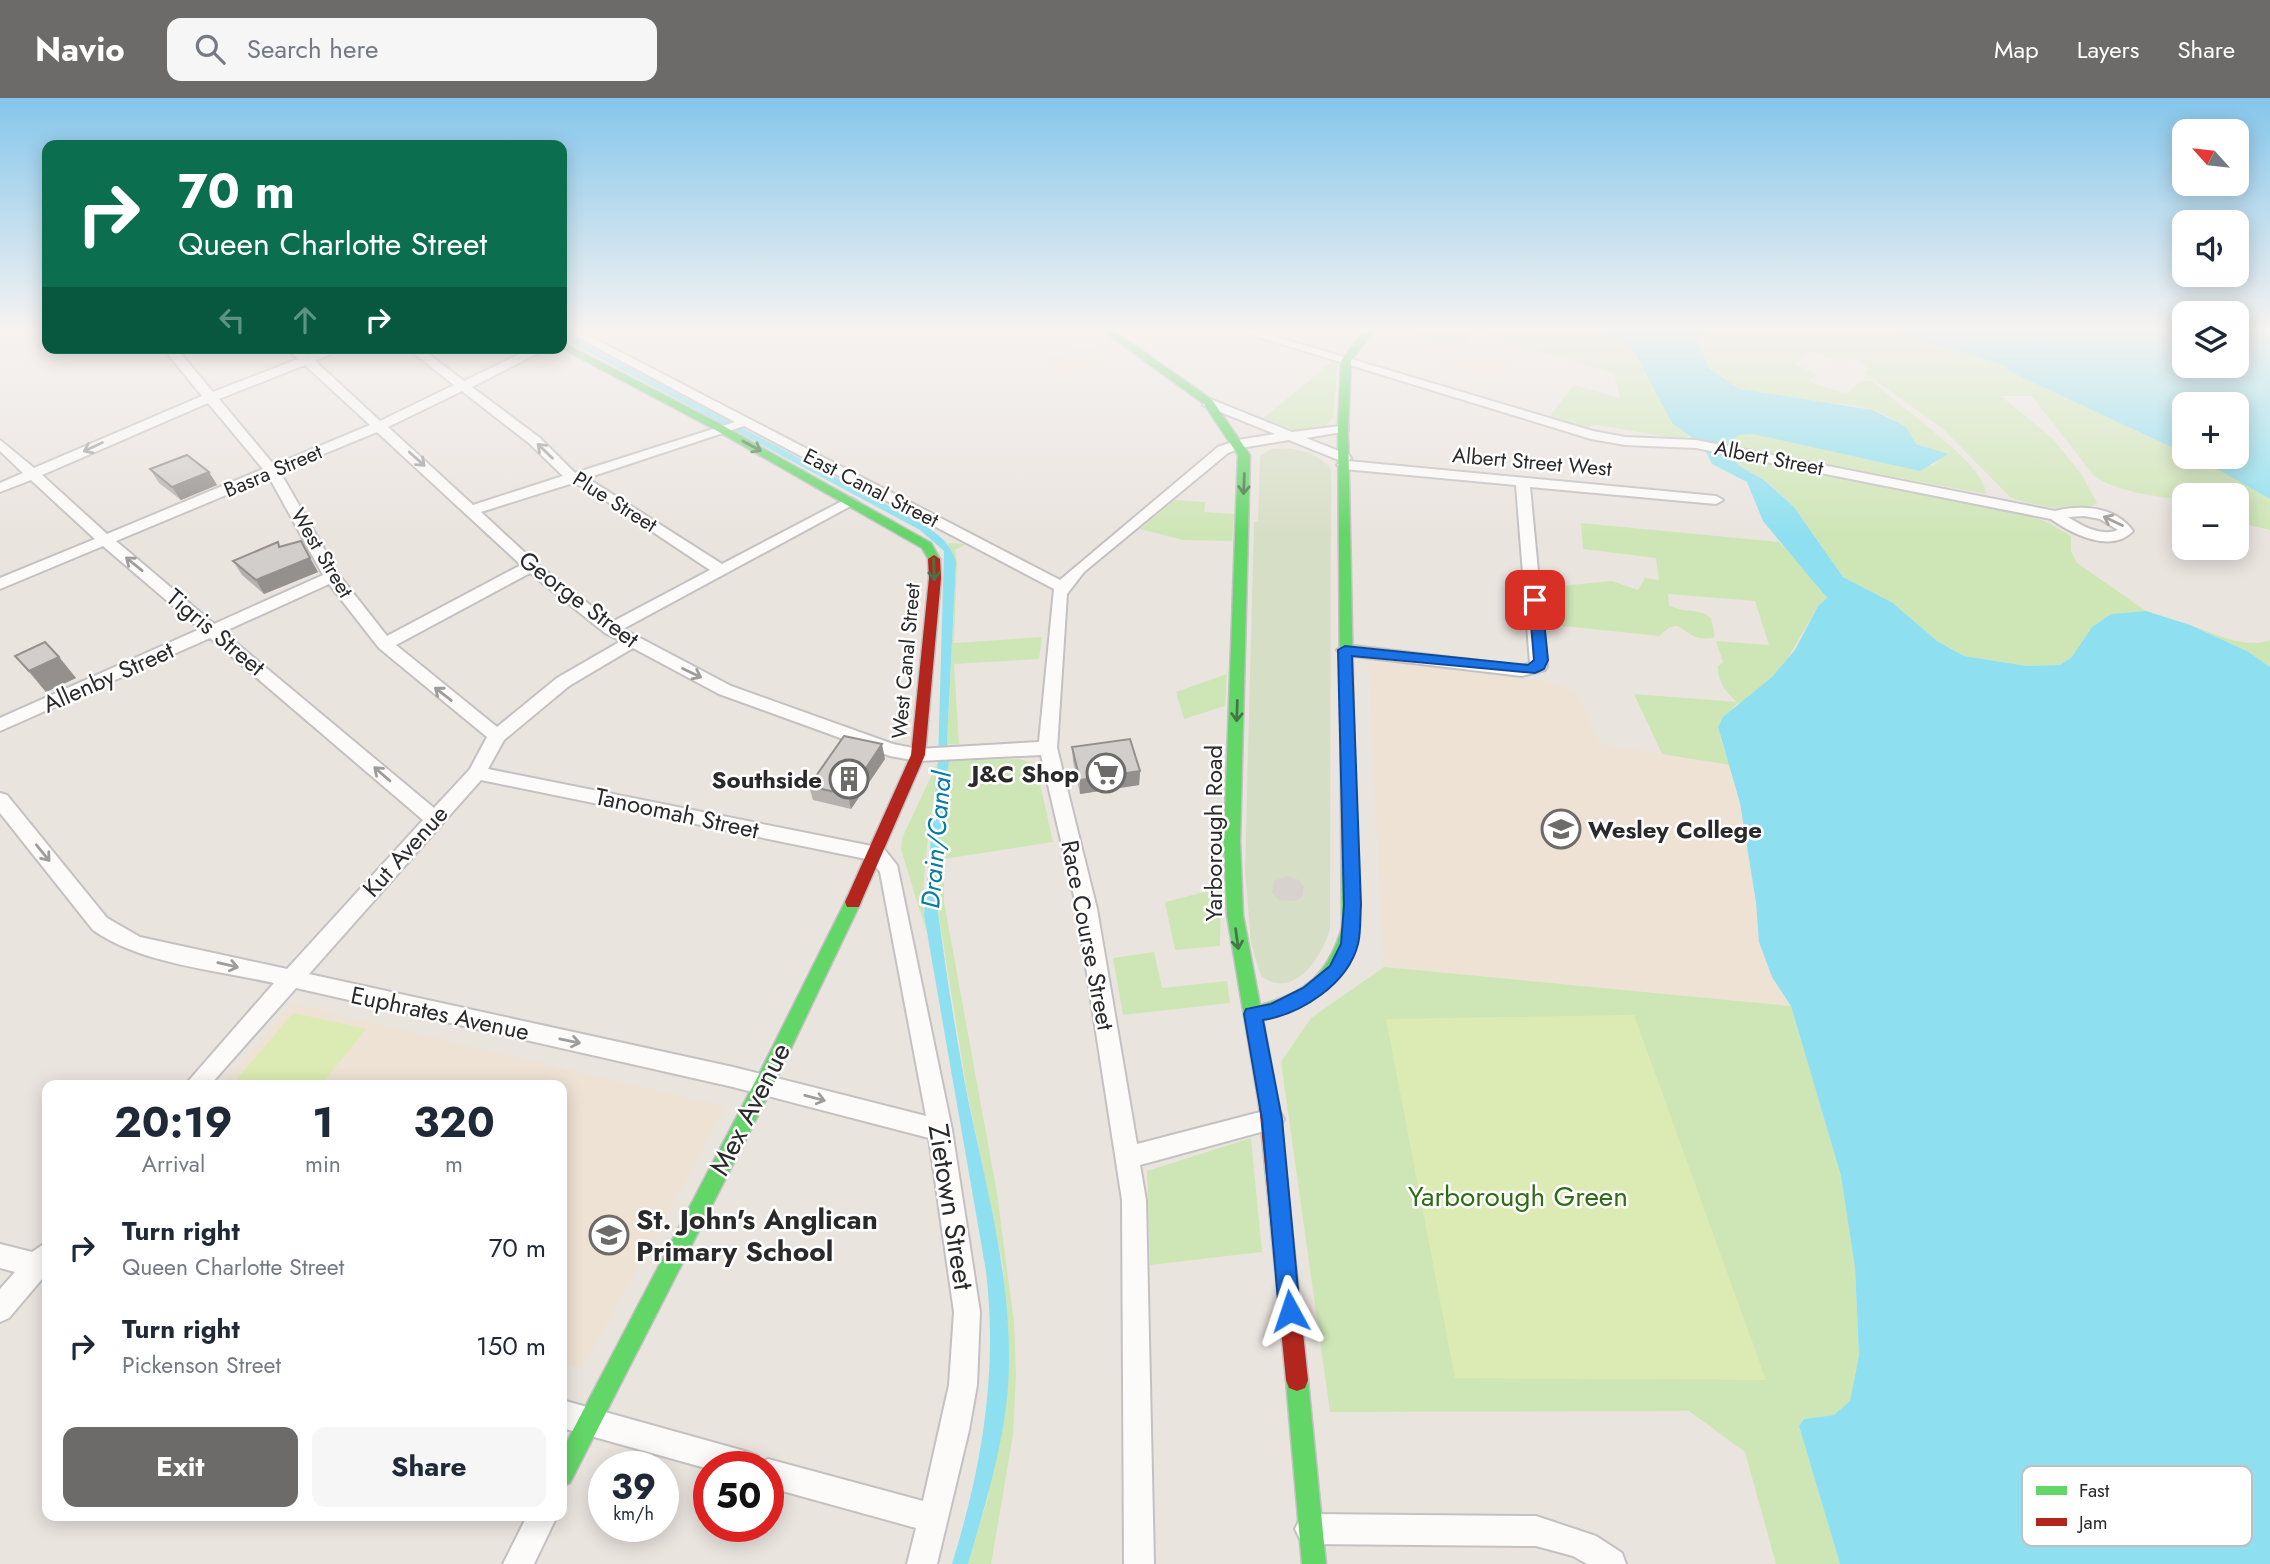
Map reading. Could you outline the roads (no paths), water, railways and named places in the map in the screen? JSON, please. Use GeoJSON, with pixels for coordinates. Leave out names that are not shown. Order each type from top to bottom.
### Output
{"type":"FeatureCollection","features":[{"type":"Feature","properties":{"kind":"main road","name":"West Canal Street"},"geometry":{"type":"LineString","coordinates":[[683,398],[734,426],[851,502],[927,546],[934,559],[935,754],[877,854]]}},
{"type":"Feature","properties":{"kind":"main road","name":"Albert Street West"},"geometry":{"type":"LineString","coordinates":[[1203,398],[1208,402]]}},
{"type":"Feature","properties":{"kind":"main road"},"geometry":{"type":"LineString","coordinates":[[1253,1014],[1274,1011],[1310,993],[1336,971],[1349,944],[1352,905],[1345,650],[1344,398]]}},
{"type":"Feature","properties":{"kind":"main road","name":"Yarborough Road"},"geometry":{"type":"LineString","coordinates":[[1208,402],[1238,444],[1244,461],[1232,861],[1237,937],[1272,1119],[1314,1564]]}},
{"type":"Feature","properties":{"kind":"main road","name":"Mex Avenue"},"geometry":{"type":"LineString","coordinates":[[567,1453],[575,1418],[764,1084],[877,854]]}},
{"type":"Feature","properties":{"kind":"street"},"geometry":{"type":"LineString","coordinates":[[0,488],[142,425],[210,398]]}},
{"type":"Feature","properties":{"kind":"street","name":"West Street"},"geometry":{"type":"LineString","coordinates":[[211,398],[273,472],[332,577],[385,644],[497,736]]}},
{"type":"Feature","properties":{"kind":"street","name":"George Street"},"geometry":{"type":"LineString","coordinates":[[349,398],[531,566],[631,642],[725,690],[890,750],[935,754],[1048,748]]}},
{"type":"Feature","properties":{"kind":"street","name":"Basra Street"},"geometry":{"type":"LineString","coordinates":[[0,584],[273,472],[440,398]]}},
{"type":"Feature","properties":{"kind":"street","name":"Plue Street"},"geometry":{"type":"LineString","coordinates":[[477,398],[535,441],[572,477],[595,487],[722,571]]}},
{"type":"Feature","properties":{"kind":"street","name":"East Canal Street"},"geometry":{"type":"LineString","coordinates":[[683,398],[734,426],[1062,587]]}},
{"type":"Feature","properties":{"kind":"street","name":"Albert Street"},"geometry":{"type":"LineString","coordinates":[[1470,398],[1591,435],[1625,441],[1696,444],[2056,516]]}},
{"type":"Feature","properties":{"kind":"street","name":"Albert Street West"},"geometry":{"type":"LineString","coordinates":[[1208,402],[1344,462],[1523,483],[1716,500]]}},
{"type":"Feature","properties":{"kind":"street"},"geometry":{"type":"LineString","coordinates":[[473,510],[734,426]]}},
{"type":"Feature","properties":{"kind":"street"},"geometry":{"type":"LineString","coordinates":[[1062,587],[1127,527],[1209,460],[1238,444],[1343,428]]}},
{"type":"Feature","properties":{"kind":"street","name":"Tigris Street"},"geometry":{"type":"LineString","coordinates":[[0,444],[106,541],[434,819]]}},
{"type":"Feature","properties":{"kind":"street"},"geometry":{"type":"LineString","coordinates":[[1345,650],[1522,671],[1539,666],[1523,483]]}},
{"type":"Feature","properties":{"kind":"street"},"geometry":{"type":"LineString","coordinates":[[611,628],[851,502]]}},
{"type":"Feature","properties":{"kind":"street"},"geometry":{"type":"LineString","coordinates":[[385,644],[531,566]]}},
{"type":"Feature","properties":{"kind":"street","name":"Allenby Street"},"geometry":{"type":"LineString","coordinates":[[0,726],[332,577]]}},
{"type":"Feature","properties":{"kind":"street","name":"Race Course Street"},"geometry":{"type":"LineString","coordinates":[[1062,587],[1048,748],[1087,909],[1134,1200],[1139,1564]]}},
{"type":"Feature","properties":{"kind":"street","name":"Kut Avenue"},"geometry":{"type":"LineString","coordinates":[[201,1080],[477,772],[497,736],[563,682],[631,642]]}},
{"type":"Feature","properties":{"kind":"street","name":"Tanoomah Street"},"geometry":{"type":"LineString","coordinates":[[477,772],[877,854]]}},
{"type":"Feature","properties":{"kind":"street","name":"Euphrates Avenue"},"geometry":{"type":"LineString","coordinates":[[0,800],[100,923],[116,935],[136,944],[764,1084],[940,1130]]}},
{"type":"Feature","properties":{"kind":"street","name":"Zietown Street"},"geometry":{"type":"LineString","coordinates":[[877,854],[890,870],[895,885],[964,1277],[967,1336],[963,1385],[935,1519],[922,1564]]}},
{"type":"Feature","properties":{"kind":"street"},"geometry":{"type":"LineString","coordinates":[[1128,1157],[1272,1119]]}},
{"type":"Feature","properties":{"kind":"street"},"geometry":{"type":"LineString","coordinates":[[0,1256],[42,1263]]}},
{"type":"Feature","properties":{"kind":"street"},"geometry":{"type":"LineString","coordinates":[[0,1309],[42,1265]]}},
{"type":"Feature","properties":{"kind":"street"},"geometry":{"type":"LineString","coordinates":[[575,1418],[694,1451]]}},
{"type":"Feature","properties":{"kind":"street"},"geometry":{"type":"LineString","coordinates":[[784,1477],[935,1519]]}},
{"type":"Feature","properties":{"kind":"street"},"geometry":{"type":"LineString","coordinates":[[518,1564],[540,1521]]}},
{"type":"Feature","properties":{"kind":"street"},"geometry":{"type":"LineString","coordinates":[[1310,1529],[1536,1531],[1568,1538],[1602,1555],[1611,1564]]}},
{"type":"Feature","properties":{"kind":"water","name":"Drain/Canal"},"geometry":{"type":"Polygon","coordinates":[[[675,398],[687,398],[910,517],[944,540],[956,562],[947,742],[949,760],[935,885],[960,1054],[1002,1264],[1009,1361],[1001,1438],[968,1564],[952,1564],[972,1492],[985,1420],[990,1347],[989,1309],[986,1271],[924,915],[938,762],[944,551],[920,530],[675,398]]]}},
{"type":"Feature","properties":{"kind":"water"},"geometry":{"type":"Polygon","coordinates":[[[1659,398],[1799,398],[1873,410],[1906,427],[1916,444],[1948,454],[1920,471],[1753,434],[1739,435],[1728,444],[1738,465],[1764,480],[1794,507],[1843,577],[1893,603],[1937,641],[1964,656],[2027,666],[2060,665],[2072,657],[2092,627],[2111,614],[2146,611],[2190,625],[2247,651],[2270,667],[2270,1564],[1840,1564],[1799,1426],[1804,1419],[1834,1415],[1850,1401],[1859,1355],[1855,1268],[1841,1176],[1791,1006],[1772,977],[1759,942],[1756,902],[1740,803],[1718,727],[1723,717],[1772,677],[1795,650],[1818,606],[1827,598],[1763,521],[1747,482],[1712,464],[1703,446],[1672,423],[1659,398]]]}},
{"type":"Feature","properties":{"kind":"water"},"geometry":{"type":"Polygon","coordinates":[[[2067,398],[2172,398],[2172,447],[2067,398]]]}},
{"type":"Feature","properties":{"kind":"water"},"geometry":{"type":"Polygon","coordinates":[[[2249,398],[2270,398],[2270,499],[2249,487],[2249,483],[2242,483],[2217,469],[2249,469],[2249,398]]]}},
{"type":"Feature","properties":{"kind":"place","name":"J&C Shop"},"geometry":{"type":"Point","coordinates":[1106,773]}},
{"type":"Feature","properties":{"kind":"place","name":"Southside"},"geometry":{"type":"Point","coordinates":[849,779]}},
{"type":"Feature","properties":{"kind":"place","name":"Wesley College"},"geometry":{"type":"Point","coordinates":[1561,829]}},
{"type":"Feature","properties":{"kind":"place","name":"St. John's Anglican Primary School"},"geometry":{"type":"Point","coordinates":[609,1235]}},
{"type":"Feature","properties":{"kind":"park label","name":"Yarborough Green"},"geometry":{"type":"Point","coordinates":[1518,1196]}}]}
